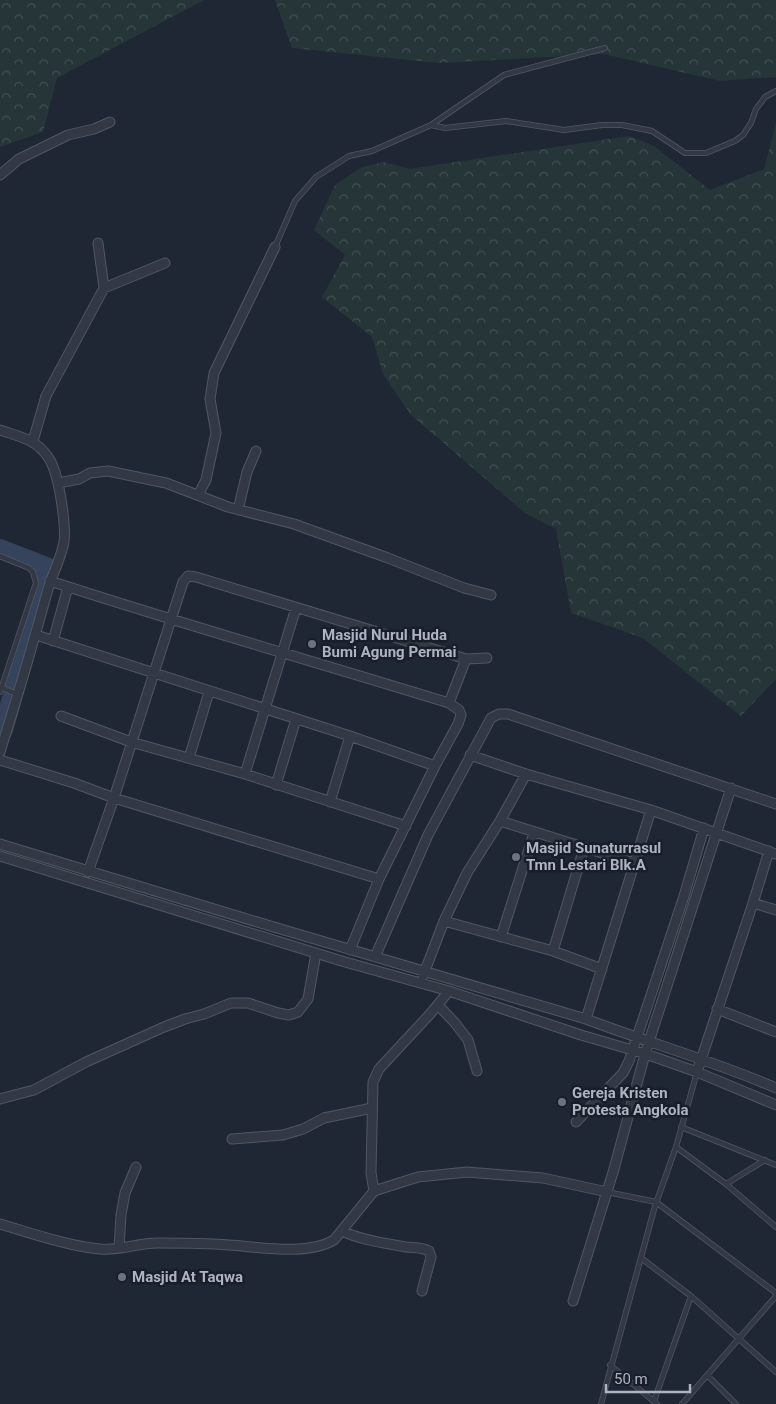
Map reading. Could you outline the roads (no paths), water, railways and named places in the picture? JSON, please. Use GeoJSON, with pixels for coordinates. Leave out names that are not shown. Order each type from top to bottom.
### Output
{"type":"FeatureCollection","features":[{"type":"Feature","properties":{"kind":"street"},"geometry":{"type":"LineString","coordinates":[[0,175],[19,160],[68,135],[94,129],[110,122]]}},
{"type":"Feature","properties":{"kind":"street"},"geometry":{"type":"LineString","coordinates":[[33,441],[46,396],[104,288],[98,243]]}},
{"type":"Feature","properties":{"kind":"street"},"geometry":{"type":"LineString","coordinates":[[198,495],[206,480],[216,433],[210,399],[214,373],[276,247]]}},
{"type":"Feature","properties":{"kind":"street"},"geometry":{"type":"LineString","coordinates":[[104,288],[165,263]]}},
{"type":"Feature","properties":{"kind":"street"},"geometry":{"type":"LineString","coordinates":[[0,430],[33,441],[49,458],[55,470],[58,483],[64,530],[61,550],[50,581],[36,635],[14,692],[0,752]]}},
{"type":"Feature","properties":{"kind":"street"},"geometry":{"type":"LineString","coordinates":[[238,510],[247,472],[256,451]]}},
{"type":"Feature","properties":{"kind":"street"},"geometry":{"type":"LineString","coordinates":[[58,483],[79,479],[90,473],[108,471],[166,483],[238,510],[294,524],[464,588],[490,595]]}},
{"type":"Feature","properties":{"kind":"street"},"geometry":{"type":"LineString","coordinates":[[88,872],[155,674],[183,582],[186,578],[190,576],[466,659],[487,658]]}},
{"type":"Feature","properties":{"kind":"street"},"geometry":{"type":"LineString","coordinates":[[50,581],[171,620],[449,703],[459,710],[461,715],[458,724],[379,878],[350,950]]}},
{"type":"Feature","properties":{"kind":"street"},"geometry":{"type":"LineString","coordinates":[[53,641],[68,587]]}},
{"type":"Feature","properties":{"kind":"street"},"geometry":{"type":"LineString","coordinates":[[244,774],[296,608]]}},
{"type":"Feature","properties":{"kind":"street"},"geometry":{"type":"LineString","coordinates":[[36,635],[350,736],[435,766]]}},
{"type":"Feature","properties":{"kind":"street"},"geometry":{"type":"LineString","coordinates":[[449,703],[466,659]]}},
{"type":"Feature","properties":{"kind":"street"},"geometry":{"type":"LineString","coordinates":[[188,758],[209,692]]}},
{"type":"Feature","properties":{"kind":"street"},"geometry":{"type":"LineString","coordinates":[[375,958],[428,835],[491,718],[499,714],[504,714],[776,804]]}},
{"type":"Feature","properties":{"kind":"street"},"geometry":{"type":"LineString","coordinates":[[61,716],[131,742],[244,774],[406,826]]}},
{"type":"Feature","properties":{"kind":"street"},"geometry":{"type":"LineString","coordinates":[[276,785],[296,719]]}},
{"type":"Feature","properties":{"kind":"street"},"geometry":{"type":"LineString","coordinates":[[330,802],[350,736]]}},
{"type":"Feature","properties":{"kind":"street"},"geometry":{"type":"LineString","coordinates":[[470,755],[526,774],[650,810],[772,852],[697,1072]]}},
{"type":"Feature","properties":{"kind":"street"},"geometry":{"type":"LineString","coordinates":[[0,760],[74,783],[114,798],[379,878]]}},
{"type":"Feature","properties":{"kind":"street"},"geometry":{"type":"LineString","coordinates":[[420,984],[444,921],[466,873],[500,821],[526,774]]}},
{"type":"Feature","properties":{"kind":"street"},"geometry":{"type":"LineString","coordinates":[[573,1301],[607,1192],[646,1054],[731,788]]}},
{"type":"Feature","properties":{"kind":"street"},"geometry":{"type":"LineString","coordinates":[[586,1019],[650,810]]}},
{"type":"Feature","properties":{"kind":"street"},"geometry":{"type":"LineString","coordinates":[[500,821],[634,863]]}},
{"type":"Feature","properties":{"kind":"street"},"geometry":{"type":"LineString","coordinates":[[576,1122],[623,1072],[684,896],[704,828]]}},
{"type":"Feature","properties":{"kind":"street"},"geometry":{"type":"LineString","coordinates":[[501,937],[534,833]]}},
{"type":"Feature","properties":{"kind":"street"},"geometry":{"type":"LineString","coordinates":[[0,844],[375,958],[586,1019],[636,1038],[701,1058],[776,1088]]}},
{"type":"Feature","properties":{"kind":"street"},"geometry":{"type":"LineString","coordinates":[[553,951],[584,848]]}},
{"type":"Feature","properties":{"kind":"street"},"geometry":{"type":"LineString","coordinates":[[0,856],[316,953],[449,991],[646,1054],[697,1072],[776,1105]]}},
{"type":"Feature","properties":{"kind":"street"},"geometry":{"type":"LineString","coordinates":[[754,903],[776,910]]}},
{"type":"Feature","properties":{"kind":"street"},"geometry":{"type":"LineString","coordinates":[[444,921],[553,951],[602,969]]}},
{"type":"Feature","properties":{"kind":"street"},"geometry":{"type":"LineString","coordinates":[[0,1099],[34,1090],[86,1062],[164,1027],[231,1003],[248,1003],[289,1015],[298,1012],[308,999],[316,953]]}},
{"type":"Feature","properties":{"kind":"street"},"geometry":{"type":"LineString","coordinates":[[374,1191],[371,1173],[373,1082],[379,1069],[449,991]]}},
{"type":"Feature","properties":{"kind":"street"},"geometry":{"type":"LineString","coordinates":[[438,1005],[468,1040],[478,1072]]}},
{"type":"Feature","properties":{"kind":"street"},"geometry":{"type":"LineString","coordinates":[[717,1009],[775,1030]]}},
{"type":"Feature","properties":{"kind":"street"},"geometry":{"type":"LineString","coordinates":[[232,1139],[283,1134],[303,1129],[324,1118],[372,1108]]}},
{"type":"Feature","properties":{"kind":"street"},"geometry":{"type":"LineString","coordinates":[[119,1248],[121,1215],[125,1193],[136,1166]]}},
{"type":"Feature","properties":{"kind":"street"},"geometry":{"type":"LineString","coordinates":[[0,1224],[41,1237],[100,1249],[154,1243],[220,1244],[294,1249],[326,1245],[334,1240],[342,1231],[374,1191],[418,1177],[467,1172],[543,1178],[607,1192]]}},
{"type":"Feature","properties":{"kind":"street"},"geometry":{"type":"LineString","coordinates":[[342,1231],[352,1236],[429,1251],[431,1257],[422,1290]]}},
{"type":"Feature","properties":{"kind":"lane"},"geometry":{"type":"LineString","coordinates":[[276,247],[295,201],[316,177],[349,156],[372,150],[431,125],[504,75],[605,48]]}},
{"type":"Feature","properties":{"kind":"lane"},"geometry":{"type":"LineString","coordinates":[[431,125],[445,128],[506,121],[564,130],[602,125],[622,125],[652,131],[685,153],[706,153],[735,141],[743,135],[751,124],[756,109],[765,97],[776,91]]}},
{"type":"Feature","properties":{"kind":"lane"},"geometry":{"type":"LineString","coordinates":[[0,556],[29,568],[33,572],[36,584],[0,689],[14,692]]}},
{"type":"Feature","properties":{"kind":"lane"},"geometry":{"type":"LineString","coordinates":[[601,1404],[610,1365],[656,1202],[676,1147],[697,1072]]}},
{"type":"Feature","properties":{"kind":"lane"},"geometry":{"type":"LineString","coordinates":[[681,1127],[776,1165]]}},
{"type":"Feature","properties":{"kind":"lane"},"geometry":{"type":"LineString","coordinates":[[676,1147],[726,1184],[776,1227]]}},
{"type":"Feature","properties":{"kind":"lane"},"geometry":{"type":"LineString","coordinates":[[726,1184],[765,1160]]}},
{"type":"Feature","properties":{"kind":"lane"},"geometry":{"type":"LineString","coordinates":[[607,1192],[656,1202],[776,1295],[682,1404]]}},
{"type":"Feature","properties":{"kind":"lane"},"geometry":{"type":"LineString","coordinates":[[641,1258],[691,1296],[776,1372]]}},
{"type":"Feature","properties":{"kind":"lane"},"geometry":{"type":"LineString","coordinates":[[610,1365],[655,1402],[691,1296]]}},
{"type":"Feature","properties":{"kind":"lane"},"geometry":{"type":"LineString","coordinates":[[707,1375],[736,1404]]}},
{"type":"Feature","properties":{"kind":"waterway"},"geometry":{"type":"LineString","coordinates":[[0,549],[49,568],[3,730]]}},
{"type":"Feature","properties":{"kind":"place","name":"Masjid Nurul Huda Bumi Agung Permai"},"geometry":{"type":"Point","coordinates":[312,644]}},
{"type":"Feature","properties":{"kind":"place","name":"Masjid Sunaturrasul Tmn Lestari Blk.A"},"geometry":{"type":"Point","coordinates":[516,857]}},
{"type":"Feature","properties":{"kind":"place","name":"Gereja Kristen Protesta Angkola"},"geometry":{"type":"Point","coordinates":[562,1102]}},
{"type":"Feature","properties":{"kind":"place","name":"Masjid At Taqwa"},"geometry":{"type":"Point","coordinates":[122,1277]}}]}
